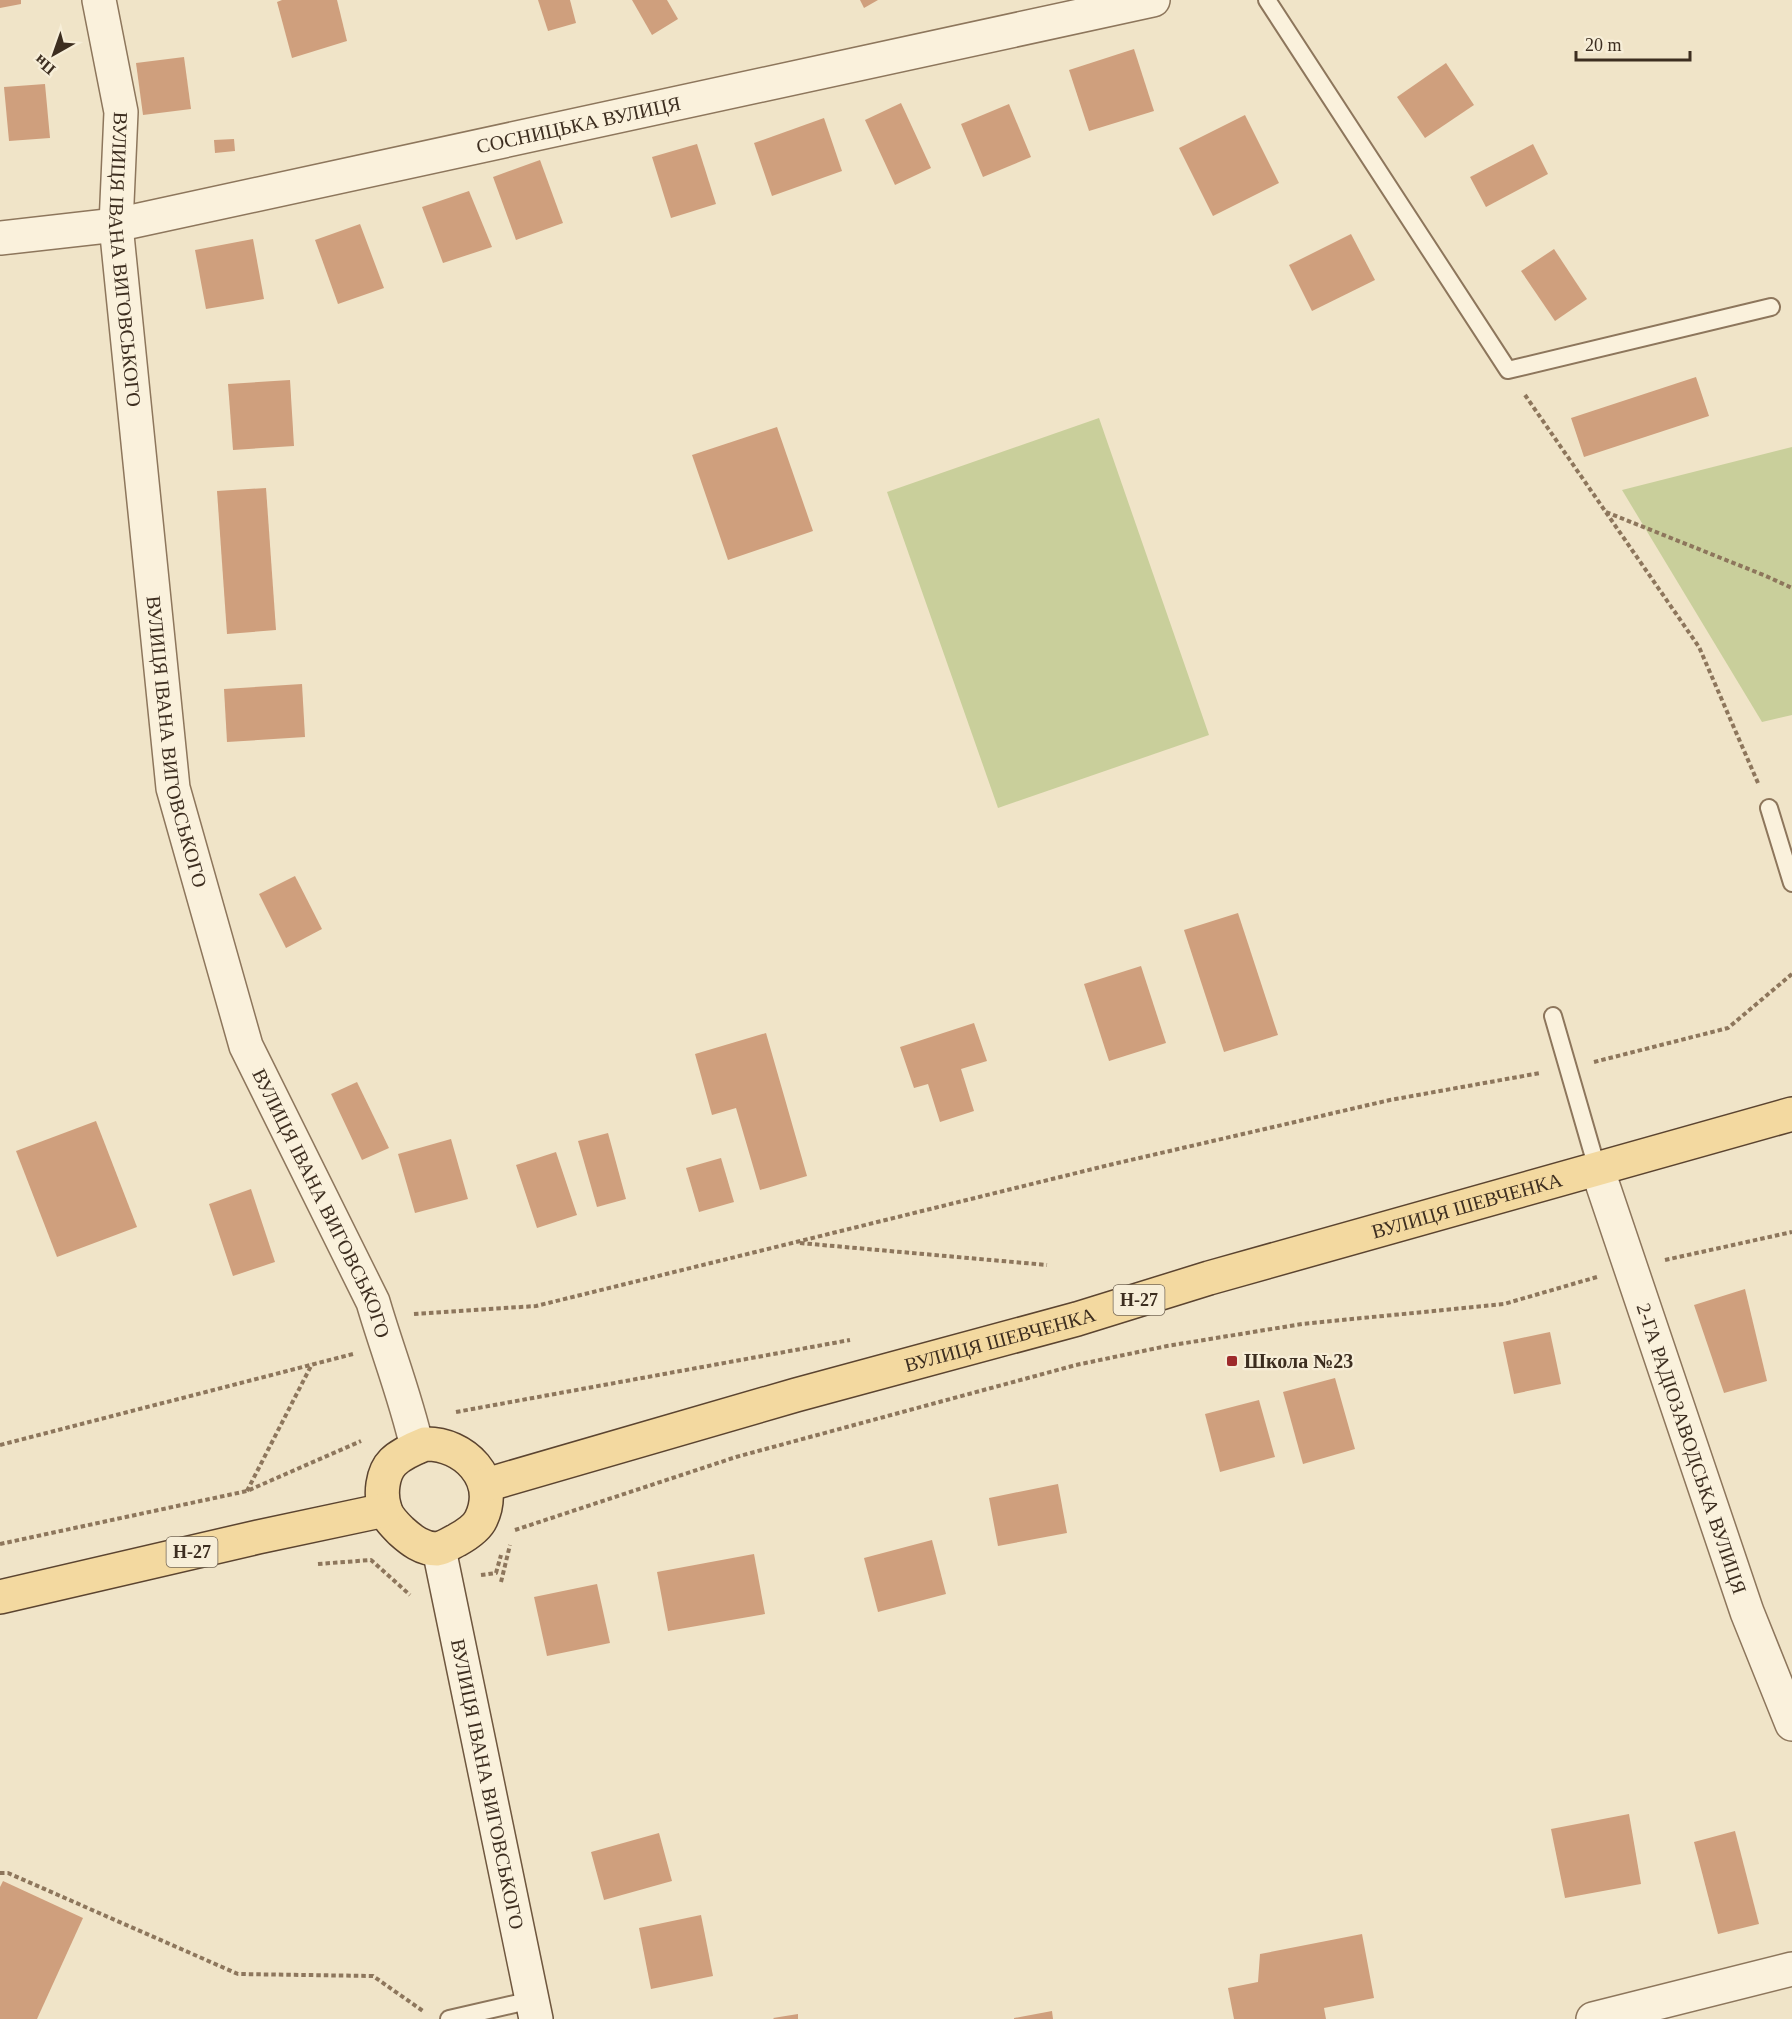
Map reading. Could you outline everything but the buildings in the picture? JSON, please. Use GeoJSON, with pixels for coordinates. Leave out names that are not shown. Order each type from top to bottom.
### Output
{"type":"FeatureCollection","features":[{"type":"Feature","properties":{"kind":"main road","name":"ВУЛИЦЯ ШЕВЧЕНКА"},"geometry":{"type":"LineString","coordinates":[[486,1485],[796,1395],[1077,1319],[1209,1278],[1792,1114]]}},
{"type":"Feature","properties":{"kind":"main road"},"geometry":{"type":"LineString","coordinates":[[414,1433],[425,1444],[441,1444],[459,1450],[472,1462],[486,1485],[485,1506],[480,1521],[468,1534],[439,1549],[425,1547],[410,1539],[394,1524],[385,1510],[384,1478],[414,1433]]}},
{"type":"Feature","properties":{"kind":"main road","name":"Н-27"},"geometry":{"type":"LineString","coordinates":[[0,1597],[385,1510]]}},
{"type":"Feature","properties":{"kind":"street","name":"ВУЛИЦЯ ІВАНА ВИГОВСЬКОГО"},"geometry":{"type":"LineString","coordinates":[[99,0],[121,112],[116,225],[173,788],[246,1046],[373,1302],[414,1433]]}},
{"type":"Feature","properties":{"kind":"street","name":"СОСНИЦЬКА ВУЛИЦЯ"},"geometry":{"type":"LineString","coordinates":[[0,238],[116,225],[1153,0]]}},
{"type":"Feature","properties":{"kind":"street","name":"2-ГА РАДІОЗАВОДСЬКА ВУЛИЦЯ"},"geometry":{"type":"LineString","coordinates":[[1597,1168],[1747,1612],[1792,1724]]}},
{"type":"Feature","properties":{"kind":"street","name":"ВУЛИЦЯ ІВАНА ВИГОВСЬКОГО"},"geometry":{"type":"LineString","coordinates":[[439,1549],[534,2009]]}},
{"type":"Feature","properties":{"kind":"street"},"geometry":{"type":"LineString","coordinates":[[1593,2019],[1792,1969]]}},
{"type":"Feature","properties":{"kind":"lane"},"geometry":{"type":"LineString","coordinates":[[1267,0],[1508,370],[1771,307]]}},
{"type":"Feature","properties":{"kind":"lane"},"geometry":{"type":"LineString","coordinates":[[1769,808],[1792,883]]}},
{"type":"Feature","properties":{"kind":"lane"},"geometry":{"type":"LineString","coordinates":[[1553,1016],[1597,1168]]}},
{"type":"Feature","properties":{"kind":"lane"},"geometry":{"type":"LineString","coordinates":[[449,2019],[534,2009]]}},
{"type":"Feature","properties":{"kind":"path"},"geometry":{"type":"LineString","coordinates":[[1508,370],[1699,647],[1769,808]]}},
{"type":"Feature","properties":{"kind":"path"},"geometry":{"type":"LineString","coordinates":[[1605,512],[1792,588]]}},
{"type":"Feature","properties":{"kind":"path"},"geometry":{"type":"LineString","coordinates":[[0,1445],[312,1364],[381,1331],[536,1306],[1109,1165],[1390,1100],[1568,1068],[1728,1028],[1792,974]]}},
{"type":"Feature","properties":{"kind":"path"},"geometry":{"type":"LineString","coordinates":[[513,1530],[736,1457],[1076,1365],[1167,1346],[1302,1324],[1504,1304],[1631,1267],[1792,1232]]}},
{"type":"Feature","properties":{"kind":"path"},"geometry":{"type":"LineString","coordinates":[[796,1242],[1047,1265]]}},
{"type":"Feature","properties":{"kind":"path"},"geometry":{"type":"LineString","coordinates":[[0,1544],[247,1491],[414,1433],[857,1339]]}},
{"type":"Feature","properties":{"kind":"path"},"geometry":{"type":"LineString","coordinates":[[247,1491],[312,1364]]}},
{"type":"Feature","properties":{"kind":"path"},"geometry":{"type":"LineString","coordinates":[[501,1582],[510,1540]]}},
{"type":"Feature","properties":{"kind":"path"},"geometry":{"type":"LineString","coordinates":[[0,1873],[8,1873],[238,1974],[373,1976],[427,2013]]}},
{"type":"Feature","properties":{"kind":"green space"},"geometry":{"type":"Polygon","coordinates":[[[1099,418],[1209,735],[998,808],[887,492],[1099,418]]]}},
{"type":"Feature","properties":{"kind":"green space"},"geometry":{"type":"Polygon","coordinates":[[[1792,447],[1792,715],[1762,722],[1622,490],[1792,447]]]}},
{"type":"Feature","properties":{"kind":"place","name":"Школа №23"},"geometry":{"type":"Point","coordinates":[1232,1361]}}]}
